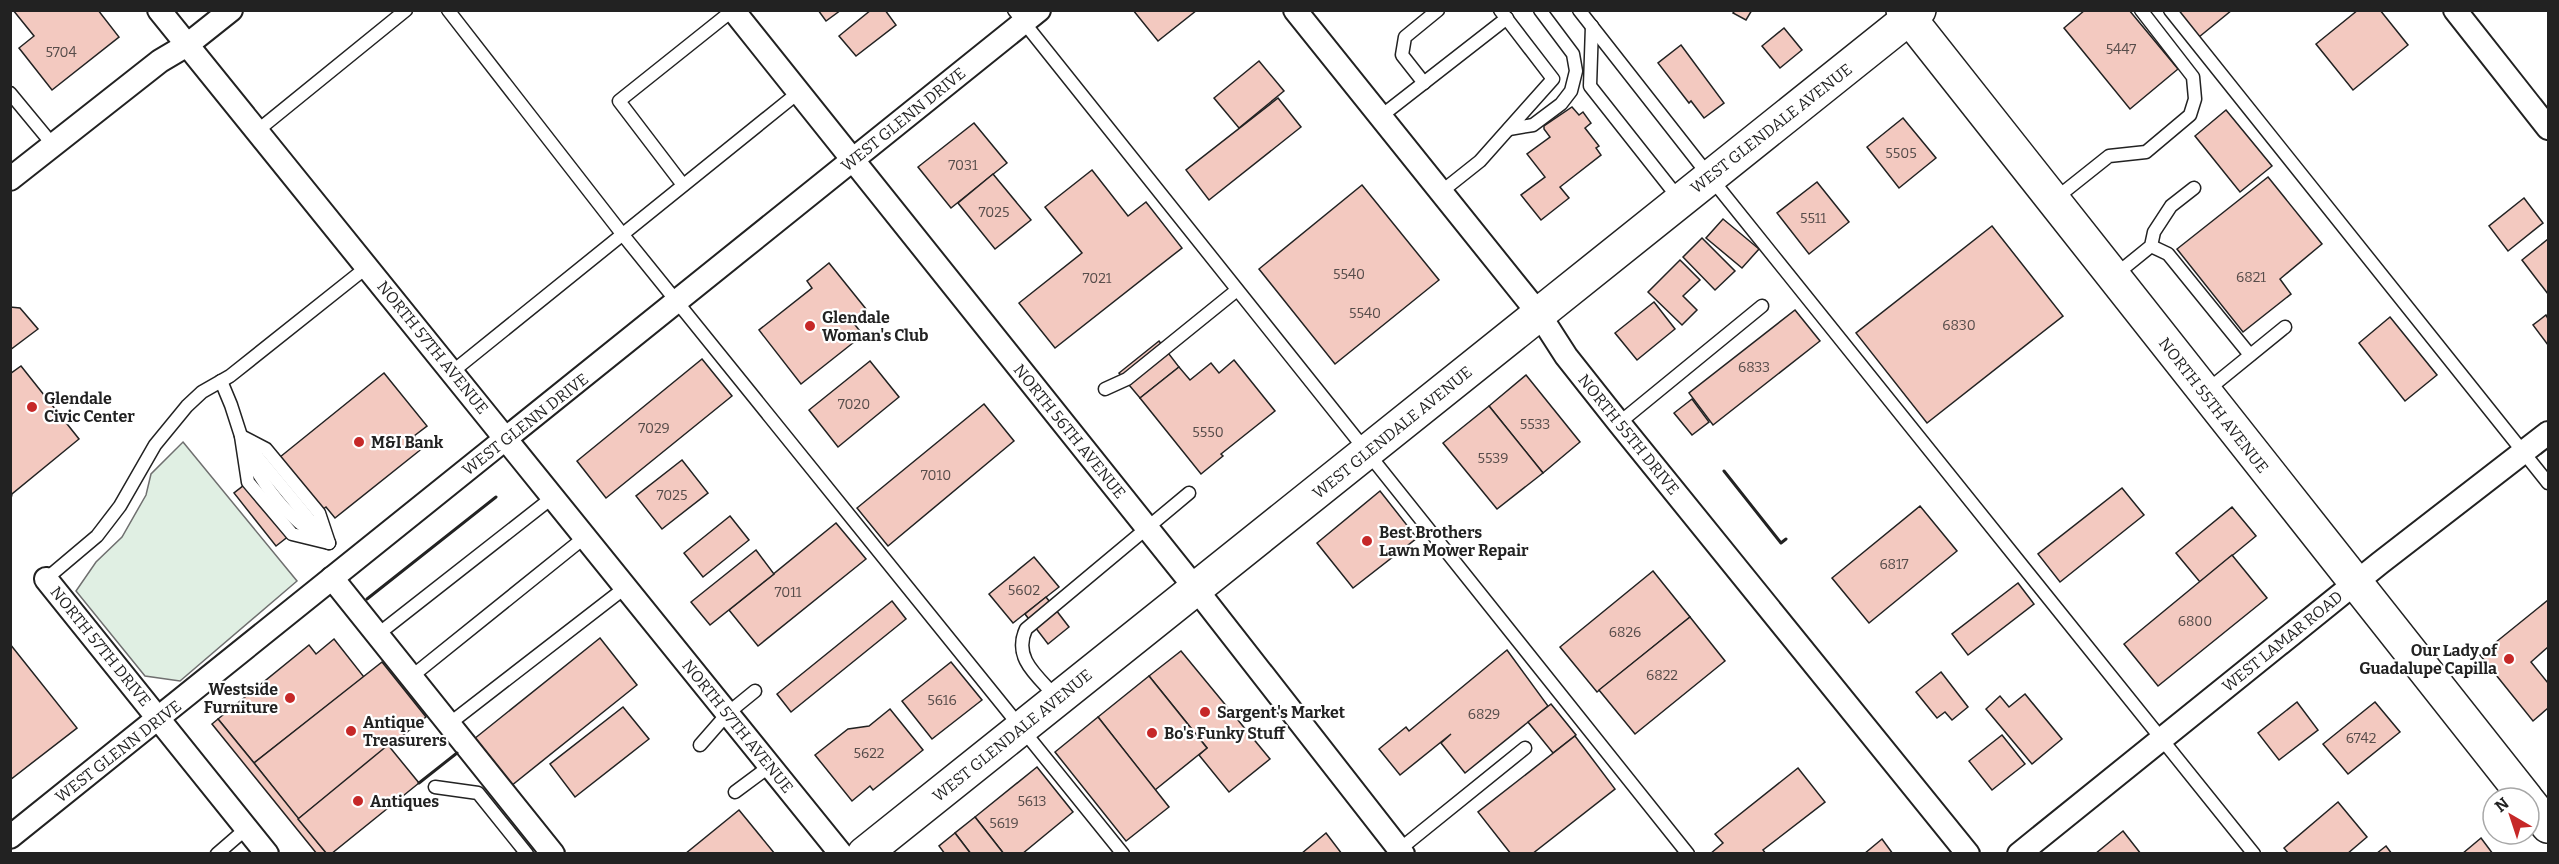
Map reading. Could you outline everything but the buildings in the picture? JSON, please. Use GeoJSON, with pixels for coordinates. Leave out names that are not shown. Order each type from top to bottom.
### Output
{"type":"FeatureCollection","features":[{"type":"Feature","properties":{"kind":"main road","name":"WEST GLENDALE AVENUE"},"geometry":{"type":"LineString","coordinates":[[864,854],[1710,177],[1911,13]]}},
{"type":"Feature","properties":{"kind":"main road","name":"NORTH 55TH AVENUE"},"geometry":{"type":"LineString","coordinates":[[1911,13],[2113,277],[2517,786]]}},
{"type":"Feature","properties":{"kind":"street","name":"NORTH 57TH AVENUE"},"geometry":{"type":"LineString","coordinates":[[159,10],[841,854]]}},
{"type":"Feature","properties":{"kind":"street"},"geometry":{"type":"LineString","coordinates":[[12,176],[160,60],[187,45],[231,10]]}},
{"type":"Feature","properties":{"kind":"street","name":"NORTH 56TH AVENUE"},"geometry":{"type":"LineString","coordinates":[[733,10],[1196,589],[1401,851]]}},
{"type":"Feature","properties":{"kind":"street","name":"NORTH 55TH DRIVE"},"geometry":{"type":"LineString","coordinates":[[1295,10],[1539,314],[1566,356],[1619,423],[1968,854]]}},
{"type":"Feature","properties":{"kind":"street"},"geometry":{"type":"LineString","coordinates":[[2455,10],[2548,129]]}},
{"type":"Feature","properties":{"kind":"street","name":"WEST GLENN DRIVE"},"geometry":{"type":"LineString","coordinates":[[10,837],[677,302],[1025,15]]}},
{"type":"Feature","properties":{"kind":"street","name":"WEST LAMAR ROAD"},"geometry":{"type":"LineString","coordinates":[[2019,854],[2356,583],[2548,433]]}},
{"type":"Feature","properties":{"kind":"street"},"geometry":{"type":"LineString","coordinates":[[332,578],[553,854]]}},
{"type":"Feature","properties":{"kind":"street","name":"NORTH 57TH DRIVE"},"geometry":{"type":"LineString","coordinates":[[46,579],[267,854]]}},
{"type":"Feature","properties":{"kind":"lane"},"geometry":{"type":"LineString","coordinates":[[257,131],[406,10]]}},
{"type":"Feature","properties":{"kind":"lane"},"geometry":{"type":"LineString","coordinates":[[448,10],[623,235],[1123,854]]}},
{"type":"Feature","properties":{"kind":"lane"},"geometry":{"type":"LineString","coordinates":[[683,185],[619,101],[733,10]]}},
{"type":"Feature","properties":{"kind":"lane"},"geometry":{"type":"LineString","coordinates":[[1424,83],[1402,55],[1405,37],[1438,10]]}},
{"type":"Feature","properties":{"kind":"lane"},"geometry":{"type":"LineString","coordinates":[[1509,129],[1533,125],[1561,104],[1571,91],[1576,71],[1573,54],[1540,10]]}},
{"type":"Feature","properties":{"kind":"lane"},"geometry":{"type":"LineString","coordinates":[[1579,10],[1710,177],[2254,854]]}},
{"type":"Feature","properties":{"kind":"lane"},"geometry":{"type":"LineString","coordinates":[[2053,200],[2109,156],[2146,152],[2190,115],[2195,99],[2193,77],[2141,10]]}},
{"type":"Feature","properties":{"kind":"lane"},"geometry":{"type":"LineString","coordinates":[[2170,10],[2548,483]]}},
{"type":"Feature","properties":{"kind":"lane"},"geometry":{"type":"LineString","coordinates":[[1380,117],[1424,83],[1504,14],[1553,79],[1480,161],[1441,192]]}},
{"type":"Feature","properties":{"kind":"lane"},"geometry":{"type":"LineString","coordinates":[[1025,15],[1237,290],[1688,854]]}},
{"type":"Feature","properties":{"kind":"lane"},"geometry":{"type":"LineString","coordinates":[[1592,26],[1590,86],[1680,201]]}},
{"type":"Feature","properties":{"kind":"lane"},"geometry":{"type":"LineString","coordinates":[[452,372],[799,92]]}},
{"type":"Feature","properties":{"kind":"lane"},"geometry":{"type":"LineString","coordinates":[[10,93],[53,145]]}},
{"type":"Feature","properties":{"kind":"lane"},"geometry":{"type":"LineString","coordinates":[[2113,277],[2151,246],[2154,232],[2171,206],[2194,188]]}},
{"type":"Feature","properties":{"kind":"lane"},"geometry":{"type":"LineString","coordinates":[[2151,246],[2168,254],[2250,355]]}},
{"type":"Feature","properties":{"kind":"lane"},"geometry":{"type":"LineString","coordinates":[[46,579],[97,536],[120,506],[155,445],[202,392],[220,381],[368,267]]}},
{"type":"Feature","properties":{"kind":"lane"},"geometry":{"type":"LineString","coordinates":[[1105,389],[1127,379],[1237,290]]}},
{"type":"Feature","properties":{"kind":"lane"},"geometry":{"type":"LineString","coordinates":[[1619,423],[1762,306]]}},
{"type":"Feature","properties":{"kind":"lane"},"geometry":{"type":"LineString","coordinates":[[2204,393],[2285,327]]}},
{"type":"Feature","properties":{"kind":"lane"},"geometry":{"type":"LineString","coordinates":[[220,381],[241,436],[258,474],[301,527],[329,543],[318,513],[267,449],[241,436]]}},
{"type":"Feature","properties":{"kind":"lane"},"geometry":{"type":"LineString","coordinates":[[1057,699],[1026,663],[1020,651],[1021,640],[1026,629],[1189,493]]}},
{"type":"Feature","properties":{"kind":"lane"},"geometry":{"type":"LineString","coordinates":[[377,635],[553,496]]}},
{"type":"Feature","properties":{"kind":"lane"},"geometry":{"type":"LineString","coordinates":[[411,677],[585,537]]}},
{"type":"Feature","properties":{"kind":"lane"},"geometry":{"type":"LineString","coordinates":[[449,724],[626,587]]}},
{"type":"Feature","properties":{"kind":"lane"},"geometry":{"type":"LineString","coordinates":[[700,745],[728,713],[755,691]]}},
{"type":"Feature","properties":{"kind":"lane"},"geometry":{"type":"LineString","coordinates":[[1401,851],[1525,748]]}},
{"type":"Feature","properties":{"kind":"lane"},"geometry":{"type":"LineString","coordinates":[[735,792],[770,766]]}},
{"type":"Feature","properties":{"kind":"lane"},"geometry":{"type":"LineString","coordinates":[[435,787],[478,793],[527,854]]}},
{"type":"Feature","properties":{"kind":"lane"},"geometry":{"type":"LineString","coordinates":[[217,854],[247,828]]}},
{"type":"Feature","properties":{"kind":"green space"},"geometry":{"type":"Polygon","coordinates":[[[183,442],[297,581],[180,681],[145,676],[76,591],[96,562],[122,537],[146,495],[151,474],[183,442]]]}},
{"type":"Feature","properties":{"kind":"wall"},"geometry":{"type":"LineString","coordinates":[[1724,471],[1781,543],[1786,539]]}},
{"type":"Feature","properties":{"kind":"wall"},"geometry":{"type":"LineString","coordinates":[[367,599],[496,497]]}},
{"type":"Feature","properties":{"kind":"wall"},"geometry":{"type":"LineString","coordinates":[[419,783],[457,753]]}},
{"type":"Feature","properties":{"kind":"place","name":"Glendale Woman's Club"},"geometry":{"type":"Point","coordinates":[810,326]}},
{"type":"Feature","properties":{"kind":"place","name":"Glendale Civic Center"},"geometry":{"type":"Point","coordinates":[32,407]}},
{"type":"Feature","properties":{"kind":"place","name":"M&I Bank"},"geometry":{"type":"Point","coordinates":[359,442]}},
{"type":"Feature","properties":{"kind":"place","name":"Best Brothers Lawn Mower Repair"},"geometry":{"type":"Point","coordinates":[1367,541]}},
{"type":"Feature","properties":{"kind":"place","name":"Our Lady of Guadalupe Capilla"},"geometry":{"type":"Point","coordinates":[2509,659]}},
{"type":"Feature","properties":{"kind":"place","name":"Westside Furniture"},"geometry":{"type":"Point","coordinates":[290,698]}},
{"type":"Feature","properties":{"kind":"place","name":"Sargent's Market"},"geometry":{"type":"Point","coordinates":[1205,712]}},
{"type":"Feature","properties":{"kind":"place","name":"Antique Treasurers"},"geometry":{"type":"Point","coordinates":[351,731]}},
{"type":"Feature","properties":{"kind":"place","name":"Bo's Funky Stuff"},"geometry":{"type":"Point","coordinates":[1152,733]}},
{"type":"Feature","properties":{"kind":"place","name":"Antiques"},"geometry":{"type":"Point","coordinates":[358,801]}}]}
